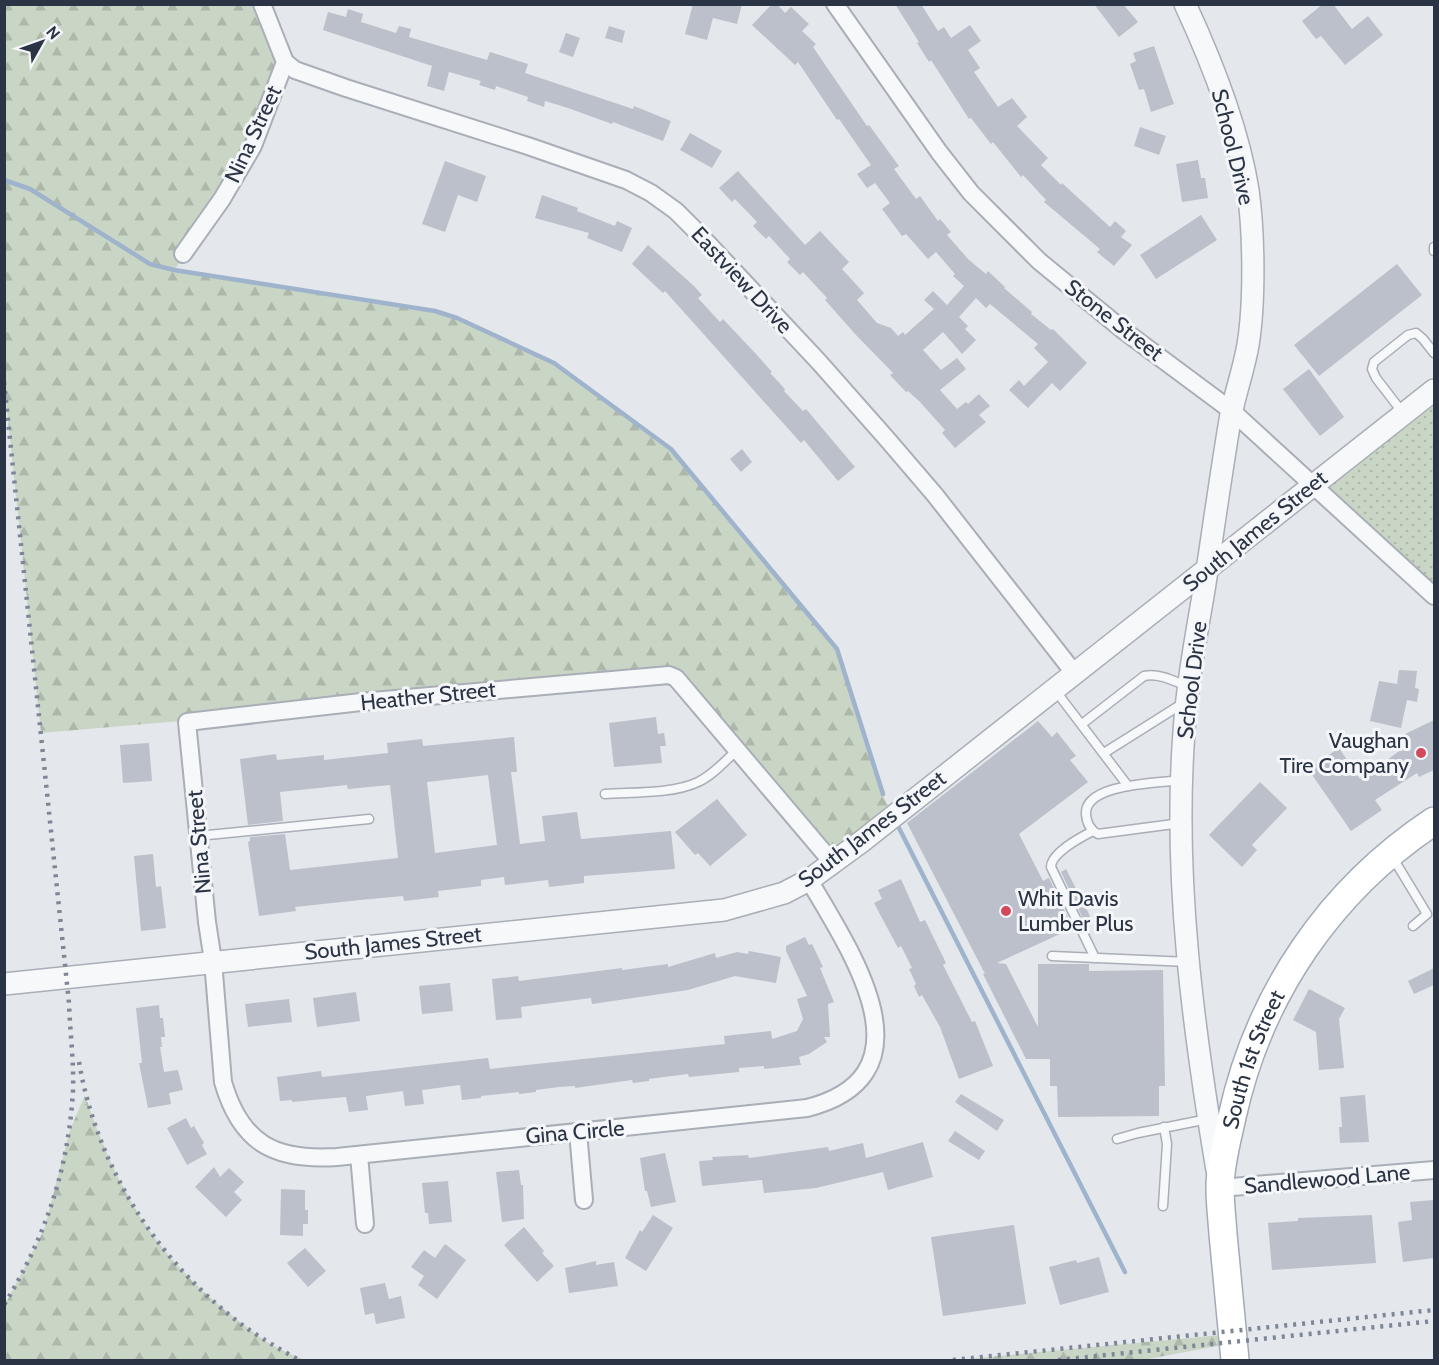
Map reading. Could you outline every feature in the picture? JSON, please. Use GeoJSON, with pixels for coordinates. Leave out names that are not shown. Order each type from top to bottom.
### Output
{"type":"FeatureCollection","features":[{"type":"Feature","properties":{"kind":"main road","name":"South 1st Street"},"geometry":{"type":"LineString","coordinates":[[1234,1360],[1220,1188],[1226,1144],[1248,1059],[1258,1031],[1279,988],[1305,947],[1334,909],[1390,853],[1434,821]]}},
{"type":"Feature","properties":{"kind":"street","name":"Nina Street"},"geometry":{"type":"LineString","coordinates":[[183,254],[222,199],[253,146],[285,62],[262,4]]}},
{"type":"Feature","properties":{"kind":"street","name":"Stone Street"},"geometry":{"type":"LineString","coordinates":[[836,4],[939,152],[987,210],[1047,268],[1123,330],[1232,411],[1434,596]]}},
{"type":"Feature","properties":{"kind":"street","name":"School Drive"},"geometry":{"type":"LineString","coordinates":[[1185,4],[1224,101],[1239,152],[1249,203],[1252,289],[1248,343],[1232,411],[1188,694],[1181,780],[1182,864],[1190,962],[1200,1065],[1220,1188]]}},
{"type":"Feature","properties":{"kind":"street","name":"Eastview Drive"},"geometry":{"type":"LineString","coordinates":[[285,62],[295,69],[346,88],[626,180],[668,205],[698,232],[887,439],[935,495],[1074,674]]}},
{"type":"Feature","properties":{"kind":"street","name":"South James Street"},"geometry":{"type":"LineString","coordinates":[[4,984],[724,910],[784,893],[809,880],[1207,571],[1434,390]]}},
{"type":"Feature","properties":{"kind":"street","name":"Heather Street"},"geometry":{"type":"LineString","coordinates":[[188,722],[373,701],[669,675],[676,678],[737,750]]}},
{"type":"Feature","properties":{"kind":"street","name":"Nina Street"},"geometry":{"type":"LineString","coordinates":[[188,722],[198,836],[213,961]]}},
{"type":"Feature","properties":{"kind":"street"},"geometry":{"type":"LineString","coordinates":[[737,750],[832,862]]}},
{"type":"Feature","properties":{"kind":"street","name":"Gina Circle"},"geometry":{"type":"LineString","coordinates":[[213,961],[223,1082],[228,1099],[247,1130],[260,1142],[291,1156],[314,1159],[359,1155],[807,1108],[834,1100],[863,1076],[874,1047],[876,1029],[873,1008],[853,958],[809,880]]}},
{"type":"Feature","properties":{"kind":"street"},"geometry":{"type":"LineString","coordinates":[[578,1132],[584,1200]]}},
{"type":"Feature","properties":{"kind":"street"},"geometry":{"type":"LineString","coordinates":[[359,1155],[365,1224]]}},
{"type":"Feature","properties":{"kind":"street","name":"Sandlewood Lane"},"geometry":{"type":"LineString","coordinates":[[1220,1188],[1434,1170]]}},
{"type":"Feature","properties":{"kind":"lane"},"geometry":{"type":"LineString","coordinates":[[1404,414],[1376,378],[1372,369],[1374,362],[1408,335],[1416,333],[1434,352]]}},
{"type":"Feature","properties":{"kind":"lane"},"geometry":{"type":"LineString","coordinates":[[1082,724],[1144,676],[1154,674],[1163,676],[1188,694],[1104,753]]}},
{"type":"Feature","properties":{"kind":"lane"},"geometry":{"type":"LineString","coordinates":[[1055,689],[1128,786]]}},
{"type":"Feature","properties":{"kind":"lane"},"geometry":{"type":"LineString","coordinates":[[605,794],[681,788],[698,782],[713,772],[737,750]]}},
{"type":"Feature","properties":{"kind":"lane"},"geometry":{"type":"LineString","coordinates":[[1181,780],[1128,786],[1101,792],[1091,800],[1085,811],[1087,823],[1098,834],[1181,823]]}},
{"type":"Feature","properties":{"kind":"lane"},"geometry":{"type":"LineString","coordinates":[[198,836],[369,819]]}},
{"type":"Feature","properties":{"kind":"lane"},"geometry":{"type":"LineString","coordinates":[[1093,831],[1077,839],[1053,858],[1051,867],[1095,958]]}},
{"type":"Feature","properties":{"kind":"lane"},"geometry":{"type":"LineString","coordinates":[[1390,853],[1427,914],[1413,926]]}},
{"type":"Feature","properties":{"kind":"lane"},"geometry":{"type":"LineString","coordinates":[[1052,956],[1190,962]]}},
{"type":"Feature","properties":{"kind":"lane"},"geometry":{"type":"LineString","coordinates":[[1117,1139],[1209,1119]]}},
{"type":"Feature","properties":{"kind":"lane"},"geometry":{"type":"LineString","coordinates":[[1163,1206],[1167,1144],[1164,1127]]}},
{"type":"Feature","properties":{"kind":"green space"},"geometry":{"type":"Polygon","coordinates":[[[4,5],[262,5],[285,62],[231,186],[183,254],[175,270],[435,311],[457,318],[554,363],[671,449],[837,649],[881,792],[894,817],[832,862],[676,678],[41,733],[4,382],[4,5]]]}},
{"type":"Feature","properties":{"kind":"green space"},"geometry":{"type":"Polygon","coordinates":[[[1434,390],[1434,595],[1314,484],[1434,390]]]}},
{"type":"Feature","properties":{"kind":"green space"},"geometry":{"type":"Polygon","coordinates":[[[85,1095],[97,1130],[125,1191],[160,1245],[182,1270],[235,1318],[269,1343],[304,1360],[5,1360],[5,1300],[7,1301],[44,1230],[70,1130],[85,1095]]]}},
{"type":"Feature","properties":{"kind":"green space"},"geometry":{"type":"Polygon","coordinates":[[[1232,1334],[1233,1343],[1143,1360],[956,1360],[1232,1334]]]}},
{"type":"Feature","properties":{"kind":"building"},"geometry":{"type":"Polygon","coordinates":[[[693,4],[742,4],[737,24],[713,18],[707,40],[685,34],[693,4]]]}},
{"type":"Feature","properties":{"kind":"building"},"geometry":{"type":"Polygon","coordinates":[[[772,4],[777,4],[785,13],[791,7],[809,24],[802,31],[816,44],[813,47],[867,126],[869,125],[899,166],[894,169],[916,199],[920,196],[938,221],[940,219],[951,232],[947,235],[969,260],[986,274],[988,271],[1032,312],[1031,314],[1051,330],[1053,329],[1087,363],[1060,391],[1052,383],[1028,408],[1009,390],[1019,380],[1024,386],[1048,362],[1034,348],[1038,344],[990,304],[986,308],[976,298],[959,317],[968,326],[965,329],[976,340],[962,354],[943,332],[923,350],[941,370],[957,358],[966,369],[940,390],[957,409],[966,402],[968,404],[979,394],[990,406],[979,415],[986,422],[955,448],[942,433],[945,430],[920,402],[908,391],[906,392],[890,375],[893,373],[825,300],[827,298],[803,272],[800,275],[787,262],[790,259],[769,236],[766,239],[753,226],[757,222],[735,199],[732,202],[719,188],[738,171],[805,245],[820,231],[849,262],[842,269],[864,293],[857,300],[877,323],[891,328],[898,336],[903,332],[905,335],[934,309],[924,300],[933,291],[947,305],[964,286],[953,276],[955,274],[936,252],[928,259],[906,234],[902,236],[882,209],[890,203],[875,183],[867,188],[857,174],[871,165],[839,119],[837,120],[798,62],[795,65],[752,25],[772,4]]]}},
{"type":"Feature","properties":{"kind":"building"},"geometry":{"type":"Polygon","coordinates":[[[895,4],[921,4],[938,31],[944,27],[951,38],[970,25],[981,41],[968,50],[980,68],[974,72],[998,107],[1012,98],[1027,117],[1017,126],[1048,158],[1041,165],[1110,227],[1115,221],[1126,231],[1121,237],[1132,245],[1114,266],[1097,252],[1100,249],[1044,202],[1046,200],[1023,175],[1021,177],[993,142],[991,144],[971,118],[969,119],[931,60],[929,62],[895,4]]]}},
{"type":"Feature","properties":{"kind":"building"},"geometry":{"type":"Polygon","coordinates":[[[1094,4],[1123,4],[1138,22],[1119,37],[1094,4]]]}},
{"type":"Feature","properties":{"kind":"building"},"geometry":{"type":"Polygon","coordinates":[[[1323,4],[1333,4],[1352,29],[1368,16],[1383,35],[1345,65],[1321,36],[1316,39],[1302,21],[1323,4]]]}},
{"type":"Feature","properties":{"kind":"building"},"geometry":{"type":"Polygon","coordinates":[[[348,9],[363,14],[361,22],[396,33],[399,26],[411,29],[409,37],[487,60],[490,52],[528,64],[525,73],[633,109],[634,106],[671,121],[663,141],[613,122],[612,124],[545,101],[544,107],[527,101],[528,97],[496,86],[495,90],[479,85],[481,81],[449,72],[444,91],[427,86],[432,66],[323,30],[328,12],[346,17],[348,9]]]}},
{"type":"Feature","properties":{"kind":"building"},"geometry":{"type":"Polygon","coordinates":[[[609,26],[625,31],[622,43],[605,38],[609,26]]]}},
{"type":"Feature","properties":{"kind":"building"},"geometry":{"type":"Polygon","coordinates":[[[566,33],[580,38],[573,57],[559,52],[566,33]]]}},
{"type":"Feature","properties":{"kind":"building"},"geometry":{"type":"Polygon","coordinates":[[[1154,46],[1174,104],[1151,112],[1144,89],[1139,90],[1130,64],[1136,61],[1133,53],[1154,46]]]}},
{"type":"Feature","properties":{"kind":"building"},"geometry":{"type":"Polygon","coordinates":[[[1140,127],[1166,136],[1159,155],[1134,146],[1140,127]]]}},
{"type":"Feature","properties":{"kind":"building"},"geometry":{"type":"Polygon","coordinates":[[[690,133],[722,151],[712,168],[680,150],[690,133]]]}},
{"type":"Feature","properties":{"kind":"building"},"geometry":{"type":"Polygon","coordinates":[[[1198,160],[1201,178],[1205,178],[1208,198],[1182,202],[1176,164],[1198,160]]]}},
{"type":"Feature","properties":{"kind":"building"},"geometry":{"type":"Polygon","coordinates":[[[445,161],[486,176],[477,202],[458,195],[445,232],[422,224],[445,161]]]}},
{"type":"Feature","properties":{"kind":"building"},"geometry":{"type":"Polygon","coordinates":[[[542,195],[578,208],[577,211],[615,226],[617,221],[632,228],[622,252],[587,238],[589,233],[535,218],[542,195]]]}},
{"type":"Feature","properties":{"kind":"building"},"geometry":{"type":"Polygon","coordinates":[[[1201,215],[1217,240],[1156,279],[1140,255],[1201,215]]]}},
{"type":"Feature","properties":{"kind":"building"},"geometry":{"type":"Polygon","coordinates":[[[648,245],[694,286],[702,295],[698,298],[720,322],[723,319],[756,354],[785,389],[784,391],[803,411],[806,409],[855,467],[838,481],[804,440],[801,443],[665,291],[663,293],[632,264],[648,245]]]}},
{"type":"Feature","properties":{"kind":"building"},"geometry":{"type":"Polygon","coordinates":[[[1397,264],[1422,295],[1319,376],[1294,345],[1397,264]]]}},
{"type":"Feature","properties":{"kind":"building"},"geometry":{"type":"Polygon","coordinates":[[[1309,369],[1344,417],[1320,436],[1283,389],[1309,369]]]}},
{"type":"Feature","properties":{"kind":"building"},"geometry":{"type":"Polygon","coordinates":[[[742,449],[752,462],[741,472],[730,459],[742,449]]]}},
{"type":"Feature","properties":{"kind":"building"},"geometry":{"type":"Polygon","coordinates":[[[1399,670],[1417,671],[1415,688],[1419,689],[1417,702],[1407,700],[1401,728],[1370,721],[1379,681],[1397,684],[1399,670]]]}},
{"type":"Feature","properties":{"kind":"building"},"geometry":{"type":"Polygon","coordinates":[[[656,717],[658,734],[664,733],[666,746],[660,746],[662,763],[614,767],[609,723],[656,717]]]}},
{"type":"Feature","properties":{"kind":"building"},"geometry":{"type":"Polygon","coordinates":[[[1434,720],[1434,770],[1419,777],[1417,773],[1375,800],[1382,810],[1351,831],[1308,769],[1339,748],[1360,779],[1405,747],[1401,736],[1434,720]]]}},
{"type":"Feature","properties":{"kind":"building"},"geometry":{"type":"Polygon","coordinates":[[[1038,721],[1052,737],[1057,732],[1076,756],[1070,760],[1088,782],[1019,834],[1043,881],[1049,878],[1073,928],[997,963],[1006,964],[1038,1027],[1038,964],[1089,964],[1089,971],[1163,970],[1165,1086],[1159,1086],[1159,1116],[1058,1117],[1057,1086],[1050,1086],[1050,1059],[1026,1059],[983,974],[985,973],[907,823],[1038,721]]]}},
{"type":"Feature","properties":{"kind":"building"},"geometry":{"type":"Polygon","coordinates":[[[514,737],[517,772],[511,772],[520,844],[545,841],[542,816],[577,812],[581,839],[671,831],[675,869],[584,876],[584,883],[549,887],[548,880],[505,885],[504,877],[481,880],[481,886],[438,891],[439,897],[404,901],[403,896],[360,900],[295,907],[296,911],[259,916],[248,842],[250,837],[285,834],[290,870],[398,858],[390,785],[348,789],[347,785],[280,792],[283,821],[248,825],[240,759],[276,754],[277,760],[324,755],[324,760],[388,753],[387,743],[422,739],[423,746],[514,737]],[[488,775],[427,782],[435,853],[497,845],[488,775]]]}},
{"type":"Feature","properties":{"kind":"building"},"geometry":{"type":"Polygon","coordinates":[[[149,743],[152,781],[123,783],[120,745],[149,743]]]}},
{"type":"Feature","properties":{"kind":"building"},"geometry":{"type":"Polygon","coordinates":[[[1260,782],[1287,808],[1252,845],[1257,850],[1242,867],[1209,835],[1260,782]]]}},
{"type":"Feature","properties":{"kind":"building"},"geometry":{"type":"Polygon","coordinates":[[[717,799],[747,835],[710,866],[698,853],[695,855],[675,832],[717,799]]]}},
{"type":"Feature","properties":{"kind":"building"},"geometry":{"type":"Polygon","coordinates":[[[153,854],[156,887],[161,886],[166,928],[141,931],[134,856],[153,854]]]}},
{"type":"Feature","properties":{"kind":"building"},"geometry":{"type":"Polygon","coordinates":[[[1066,869],[1092,920],[1085,923],[1061,872],[1066,869]]]}},
{"type":"Feature","properties":{"kind":"building"},"geometry":{"type":"Polygon","coordinates":[[[901,879],[920,922],[925,920],[946,963],[943,965],[972,1022],[975,1021],[993,1066],[959,1079],[940,1027],[922,995],[919,997],[914,986],[916,984],[909,969],[912,968],[901,946],[898,948],[874,903],[882,899],[878,890],[901,879]]]}},
{"type":"Feature","properties":{"kind":"building"},"geometry":{"type":"Polygon","coordinates":[[[805,937],[809,945],[812,944],[823,967],[820,968],[834,1002],[828,1004],[830,1037],[824,1037],[827,1042],[809,1054],[799,1057],[801,1065],[764,1069],[764,1066],[739,1068],[739,1072],[689,1077],[688,1074],[633,1083],[632,1080],[575,1088],[575,1086],[559,1087],[536,1090],[536,1092],[481,1096],[481,1098],[462,1100],[460,1085],[422,1090],[424,1104],[405,1106],[403,1091],[366,1096],[368,1110],[349,1112],[346,1097],[280,1101],[277,1077],[321,1071],[322,1077],[488,1058],[490,1069],[725,1044],[724,1036],[771,1031],[772,1039],[797,1031],[803,1019],[797,999],[807,996],[786,951],[786,946],[805,937]]]}},
{"type":"Feature","properties":{"kind":"building"},"geometry":{"type":"Polygon","coordinates":[[[749,951],[781,957],[776,983],[735,976],[688,990],[592,1004],[591,998],[521,1007],[522,1018],[496,1020],[492,979],[518,976],[519,981],[622,968],[622,970],[668,964],[668,967],[715,953],[716,958],[737,952],[748,954],[749,951]]]}},
{"type":"Feature","properties":{"kind":"building"},"geometry":{"type":"Polygon","coordinates":[[[1434,968],[1434,985],[1414,994],[1408,981],[1434,968]]]}},
{"type":"Feature","properties":{"kind":"building"},"geometry":{"type":"Polygon","coordinates":[[[450,983],[453,1011],[422,1014],[419,986],[450,983]]]}},
{"type":"Feature","properties":{"kind":"building"},"geometry":{"type":"Polygon","coordinates":[[[1309,989],[1345,1008],[1339,1019],[1344,1068],[1319,1070],[1316,1032],[1293,1020],[1309,989]]]}},
{"type":"Feature","properties":{"kind":"building"},"geometry":{"type":"Polygon","coordinates":[[[356,992],[360,1021],[317,1027],[313,998],[356,992]]]}},
{"type":"Feature","properties":{"kind":"building"},"geometry":{"type":"Polygon","coordinates":[[[289,999],[292,1022],[248,1027],[245,1004],[289,999]]]}},
{"type":"Feature","properties":{"kind":"building"},"geometry":{"type":"Polygon","coordinates":[[[159,1005],[165,1037],[161,1037],[162,1047],[160,1047],[164,1072],[178,1070],[183,1090],[169,1093],[171,1104],[148,1108],[139,1063],[142,1063],[136,1008],[159,1005]]]}},
{"type":"Feature","properties":{"kind":"building"},"geometry":{"type":"Polygon","coordinates":[[[961,1094],[1004,1120],[997,1131],[955,1102],[961,1094]]]}},
{"type":"Feature","properties":{"kind":"building"},"geometry":{"type":"Polygon","coordinates":[[[1365,1095],[1369,1142],[1340,1143],[1339,1127],[1342,1127],[1340,1097],[1365,1095]]]}},
{"type":"Feature","properties":{"kind":"building"},"geometry":{"type":"Polygon","coordinates":[[[186,1118],[191,1128],[194,1126],[204,1143],[202,1145],[207,1154],[187,1165],[167,1128],[186,1118]]]}},
{"type":"Feature","properties":{"kind":"building"},"geometry":{"type":"Polygon","coordinates":[[[955,1131],[985,1151],[979,1160],[948,1141],[955,1131]]]}},
{"type":"Feature","properties":{"kind":"building"},"geometry":{"type":"Polygon","coordinates":[[[923,1142],[933,1177],[888,1190],[883,1172],[816,1188],[764,1193],[762,1180],[702,1186],[699,1161],[713,1160],[712,1157],[748,1155],[749,1158],[828,1147],[829,1151],[863,1143],[866,1158],[923,1142]]]}},
{"type":"Feature","properties":{"kind":"building"},"geometry":{"type":"Polygon","coordinates":[[[665,1153],[676,1202],[651,1207],[647,1191],[645,1191],[640,1158],[665,1153]]]}},
{"type":"Feature","properties":{"kind":"building"},"geometry":{"type":"Polygon","coordinates":[[[214,1167],[220,1177],[229,1168],[244,1182],[234,1192],[242,1200],[226,1217],[195,1187],[214,1167]]]}},
{"type":"Feature","properties":{"kind":"building"},"geometry":{"type":"Polygon","coordinates":[[[519,1170],[521,1185],[523,1185],[524,1219],[502,1222],[496,1172],[519,1170]]]}},
{"type":"Feature","properties":{"kind":"building"},"geometry":{"type":"Polygon","coordinates":[[[448,1181],[452,1222],[429,1224],[428,1213],[425,1213],[422,1183],[448,1181]]]}},
{"type":"Feature","properties":{"kind":"building"},"geometry":{"type":"Polygon","coordinates":[[[281,1189],[305,1190],[308,1224],[303,1224],[303,1236],[280,1235],[281,1189]]]}},
{"type":"Feature","properties":{"kind":"building"},"geometry":{"type":"Polygon","coordinates":[[[1434,1200],[1434,1258],[1403,1262],[1398,1222],[1412,1220],[1410,1202],[1434,1200]]]}},
{"type":"Feature","properties":{"kind":"building"},"geometry":{"type":"Polygon","coordinates":[[[653,1215],[673,1228],[646,1271],[625,1258],[640,1230],[642,1232],[653,1215]]]}},
{"type":"Feature","properties":{"kind":"building"},"geometry":{"type":"Polygon","coordinates":[[[1372,1215],[1376,1263],[1272,1270],[1268,1223],[1298,1221],[1298,1218],[1372,1215]]]}},
{"type":"Feature","properties":{"kind":"building"},"geometry":{"type":"Polygon","coordinates":[[[1014,1225],[1026,1304],[943,1316],[931,1237],[1014,1225]]]}},
{"type":"Feature","properties":{"kind":"building"},"geometry":{"type":"Polygon","coordinates":[[[524,1227],[554,1266],[537,1282],[504,1245],[524,1227]]]}},
{"type":"Feature","properties":{"kind":"building"},"geometry":{"type":"Polygon","coordinates":[[[445,1244],[466,1260],[437,1299],[418,1285],[424,1276],[411,1267],[424,1250],[435,1258],[445,1244]]]}},
{"type":"Feature","properties":{"kind":"building"},"geometry":{"type":"Polygon","coordinates":[[[305,1248],[326,1271],[308,1287],[287,1263],[305,1248]]]}},
{"type":"Feature","properties":{"kind":"building"},"geometry":{"type":"Polygon","coordinates":[[[1099,1257],[1109,1292],[1060,1305],[1049,1267],[1099,1257]]]}},
{"type":"Feature","properties":{"kind":"building"},"geometry":{"type":"Polygon","coordinates":[[[596,1261],[596,1265],[614,1262],[618,1286],[569,1293],[565,1268],[596,1261]]]}},
{"type":"Feature","properties":{"kind":"building"},"geometry":{"type":"Polygon","coordinates":[[[385,1283],[389,1299],[401,1296],[405,1318],[376,1324],[374,1313],[365,1315],[360,1288],[385,1283]]]}},
{"type":"Feature","properties":{"kind":"waterway"},"geometry":{"type":"LineString","coordinates":[[4,180],[30,189],[150,264],[174,270],[435,311],[457,318],[554,363],[671,449],[837,649],[883,794]]}},
{"type":"Feature","properties":{"kind":"waterway"},"geometry":{"type":"LineString","coordinates":[[899,828],[1125,1272]]}},
{"type":"Feature","properties":{"kind":"railway"},"geometry":{"type":"LineString","coordinates":[[4,382],[69,1003],[73,1079],[71,1119],[52,1202],[32,1254],[4,1305]]}},
{"type":"Feature","properties":{"kind":"railway"},"geometry":{"type":"LineString","coordinates":[[79,1062],[100,1138],[116,1174],[157,1241],[210,1299],[248,1329],[299,1360]]}},
{"type":"Feature","properties":{"kind":"railway"},"geometry":{"type":"LineString","coordinates":[[953,1360],[1434,1310]]}},
{"type":"Feature","properties":{"kind":"railway"},"geometry":{"type":"LineString","coordinates":[[1058,1360],[1434,1321]]}},
{"type":"Feature","properties":{"kind":"place","name":"Vaughan Tire Company"},"geometry":{"type":"Point","coordinates":[1421,753]}},
{"type":"Feature","properties":{"kind":"place","name":"Whit Davis Lumber Plus"},"geometry":{"type":"Point","coordinates":[1006,911]}}]}
